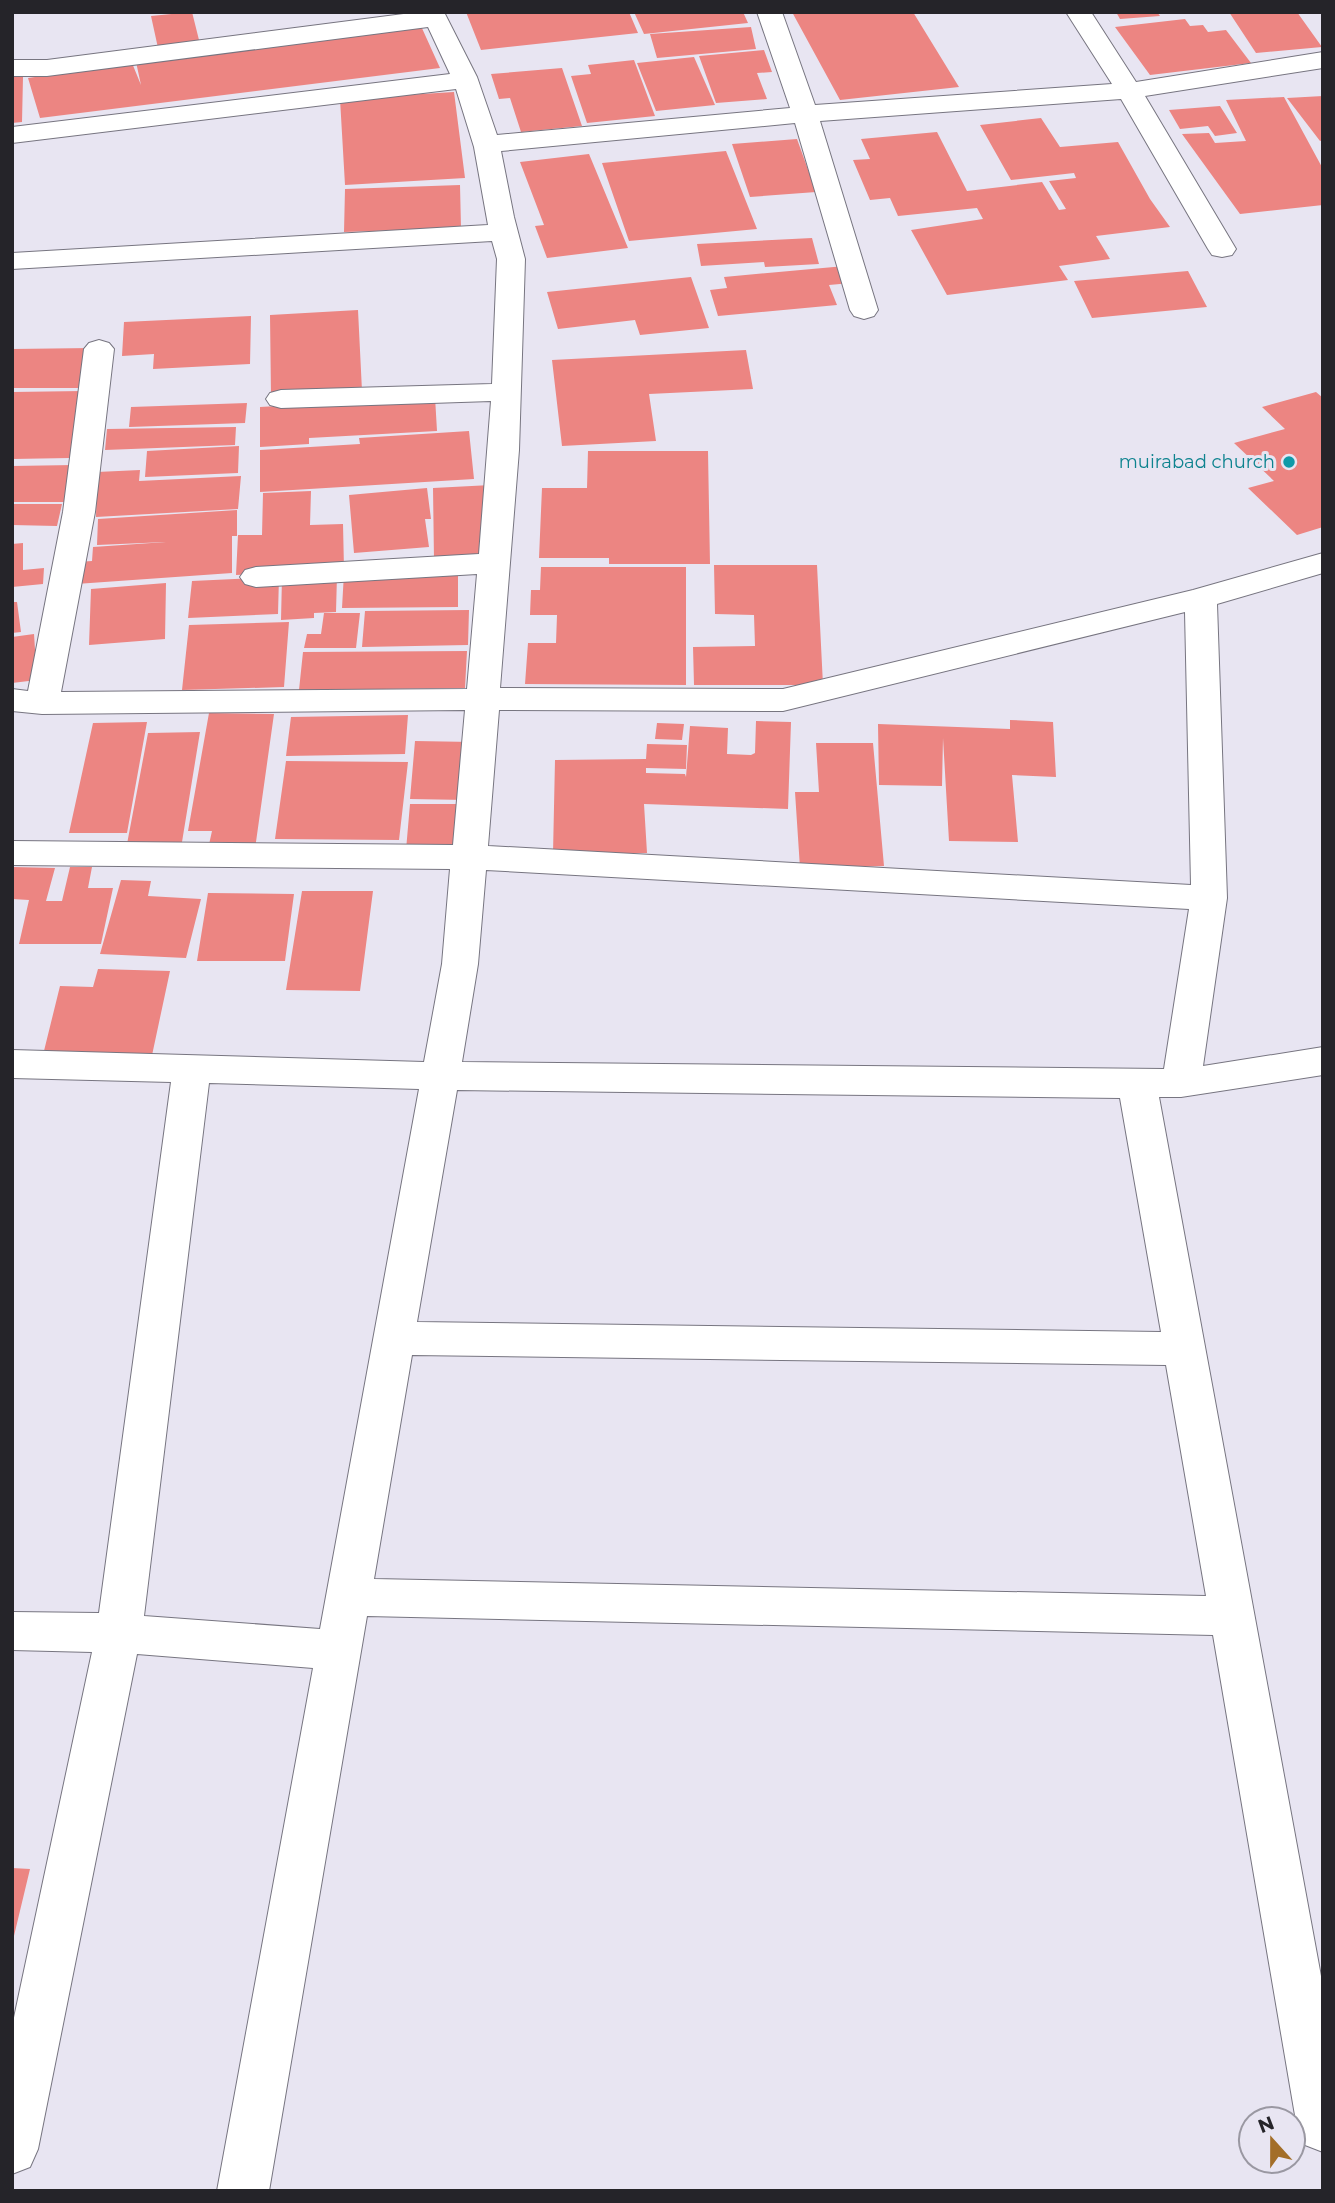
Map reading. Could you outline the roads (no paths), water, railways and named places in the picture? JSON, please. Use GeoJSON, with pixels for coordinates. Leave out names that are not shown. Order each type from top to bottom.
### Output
{"type":"FeatureCollection","features":[{"type":"Feature","properties":{"kind":"street"},"geometry":{"type":"LineString","coordinates":[[769,12],[805,114],[864,310]]}},
{"type":"Feature","properties":{"kind":"street"},"geometry":{"type":"LineString","coordinates":[[1078,12],[1129,91],[1222,248]]}},
{"type":"Feature","properties":{"kind":"street"},"geometry":{"type":"LineString","coordinates":[[12,68],[61,66],[433,16],[464,80],[487,145],[502,232],[511,259],[506,393],[494,563],[460,964],[243,2191]]}},
{"type":"Feature","properties":{"kind":"street"},"geometry":{"type":"LineString","coordinates":[[487,145],[805,114],[1129,91],[1323,60]]}},
{"type":"Feature","properties":{"kind":"street"},"geometry":{"type":"LineString","coordinates":[[12,135],[464,80]]}},
{"type":"Feature","properties":{"kind":"street"},"geometry":{"type":"LineString","coordinates":[[12,261],[502,232]]}},
{"type":"Feature","properties":{"kind":"street"},"geometry":{"type":"LineString","coordinates":[[99,349],[79,512],[27,702],[783,700],[1200,598],[1323,563]]}},
{"type":"Feature","properties":{"kind":"street"},"geometry":{"type":"LineString","coordinates":[[281,399],[506,393]]}},
{"type":"Feature","properties":{"kind":"street"},"geometry":{"type":"LineString","coordinates":[[256,577],[494,563]]}},
{"type":"Feature","properties":{"kind":"street"},"geometry":{"type":"LineString","coordinates":[[1181,1083],[1209,898],[1200,598]]}},
{"type":"Feature","properties":{"kind":"street"},"geometry":{"type":"LineString","coordinates":[[12,853],[469,857],[1209,898]]}},
{"type":"Feature","properties":{"kind":"street"},"geometry":{"type":"LineString","coordinates":[[12,1064],[440,1076],[1137,1084],[1181,1083],[1323,1061]]}},
{"type":"Feature","properties":{"kind":"street"},"geometry":{"type":"LineString","coordinates":[[12,2149],[119,1633],[192,1068]]}},
{"type":"Feature","properties":{"kind":"street"},"geometry":{"type":"LineString","coordinates":[[1137,1084],[1323,2127]]}},
{"type":"Feature","properties":{"kind":"street"},"geometry":{"type":"LineString","coordinates":[[394,1338],[1185,1349]]}},
{"type":"Feature","properties":{"kind":"street"},"geometry":{"type":"LineString","coordinates":[[348,1597],[1233,1616]]}},
{"type":"Feature","properties":{"kind":"street"},"geometry":{"type":"LineString","coordinates":[[12,1631],[119,1633],[339,1650]]}},
{"type":"Feature","properties":{"kind":"place","name":"muirabad church"},"geometry":{"type":"Point","coordinates":[1289,462]}}]}
